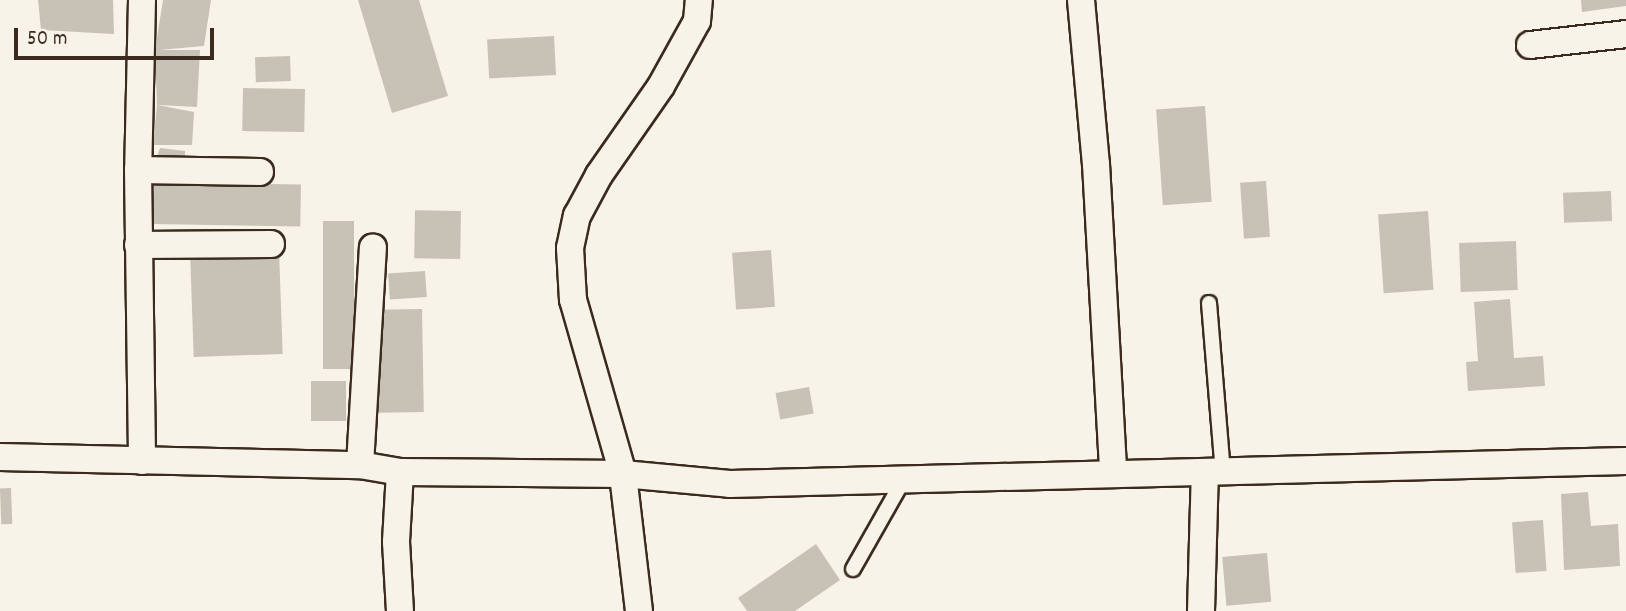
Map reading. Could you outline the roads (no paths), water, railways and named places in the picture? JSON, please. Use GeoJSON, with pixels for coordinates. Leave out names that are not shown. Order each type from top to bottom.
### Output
{"type":"FeatureCollection","features":[{"type":"Feature","properties":{"kind":"street"},"geometry":{"type":"LineString","coordinates":[[142,0],[138,170],[142,461]]}},
{"type":"Feature","properties":{"kind":"street"},"geometry":{"type":"LineString","coordinates":[[639,611],[623,474],[573,300],[570,248],[577,216],[599,176],[661,86],[697,21],[699,0]]}},
{"type":"Feature","properties":{"kind":"street"},"geometry":{"type":"LineString","coordinates":[[1081,0],[1096,164],[1113,472]]}},
{"type":"Feature","properties":{"kind":"street"},"geometry":{"type":"LineString","coordinates":[[1530,44],[1626,34]]}},
{"type":"Feature","properties":{"kind":"street"},"geometry":{"type":"LineString","coordinates":[[138,170],[260,172]]}},
{"type":"Feature","properties":{"kind":"street"},"geometry":{"type":"LineString","coordinates":[[138,245],[271,244]]}},
{"type":"Feature","properties":{"kind":"street"},"geometry":{"type":"LineString","coordinates":[[360,466],[373,247]]}},
{"type":"Feature","properties":{"kind":"street"},"geometry":{"type":"LineString","coordinates":[[0,457],[360,466],[400,471],[623,474],[730,484],[1113,472],[1214,472],[1626,461]]}},
{"type":"Feature","properties":{"kind":"street"},"geometry":{"type":"LineString","coordinates":[[400,471],[396,542],[400,611]]}},
{"type":"Feature","properties":{"kind":"street"},"geometry":{"type":"LineString","coordinates":[[1202,611],[1214,472]]}},
{"type":"Feature","properties":{"kind":"lane"},"geometry":{"type":"LineString","coordinates":[[1209,303],[1214,472]]}},
{"type":"Feature","properties":{"kind":"lane"},"geometry":{"type":"LineString","coordinates":[[853,569],[904,479]]}}]}
